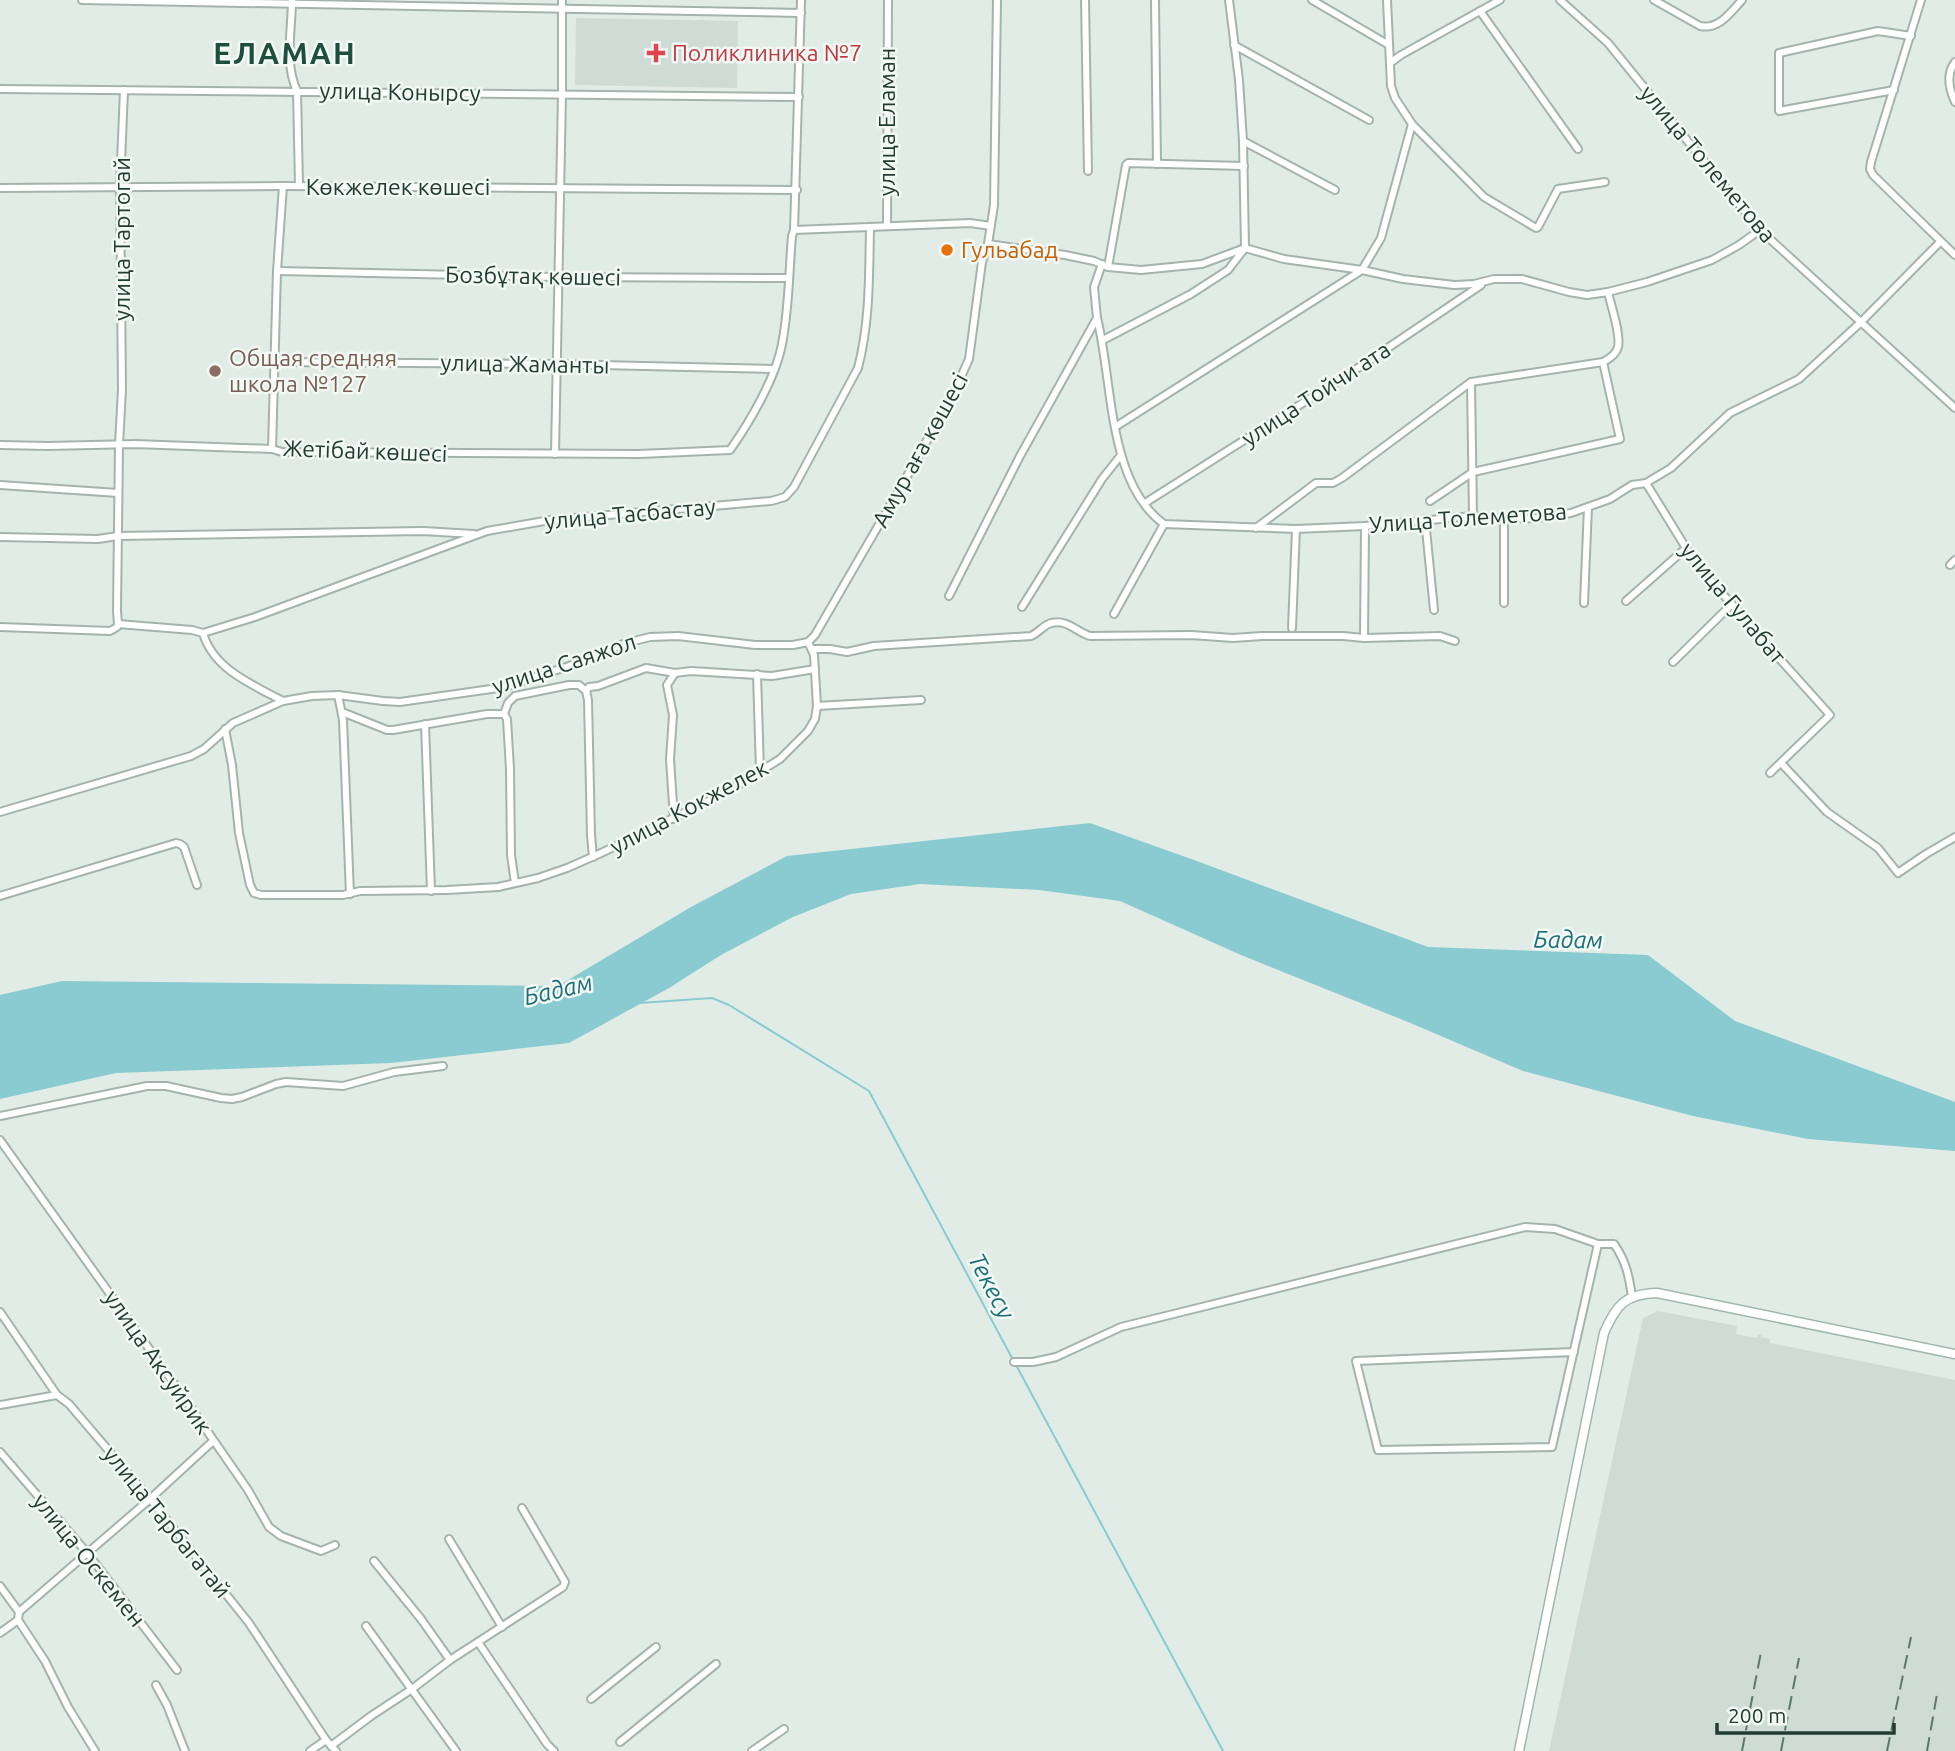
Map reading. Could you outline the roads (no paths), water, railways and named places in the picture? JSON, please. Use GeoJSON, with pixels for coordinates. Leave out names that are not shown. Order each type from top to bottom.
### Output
{"type":"FeatureCollection","features":[{"type":"Feature","properties":{"kind":"street"},"geometry":{"type":"LineString","coordinates":[[82,0],[561,4],[801,13]]}},
{"type":"Feature","properties":{"kind":"street"},"geometry":{"type":"LineString","coordinates":[[774,369],[782,345],[797,190],[801,0]]}},
{"type":"Feature","properties":{"kind":"street","name":"улица Еламан"},"geometry":{"type":"LineString","coordinates":[[794,230],[887,226],[888,0]]}},
{"type":"Feature","properties":{"kind":"street","name":"Амур аға көшесі"},"geometry":{"type":"LineString","coordinates":[[808,642],[815,635],[910,471],[966,366],[973,339],[982,262],[988,244],[994,205],[997,0]]}},
{"type":"Feature","properties":{"kind":"street"},"geometry":{"type":"LineString","coordinates":[[1085,0],[1088,171]]}},
{"type":"Feature","properties":{"kind":"street"},"geometry":{"type":"LineString","coordinates":[[1155,0],[1157,164]]}},
{"type":"Feature","properties":{"kind":"street"},"geometry":{"type":"LineString","coordinates":[[1103,340],[1228,270],[1245,248],[1243,141],[1229,0]]}},
{"type":"Feature","properties":{"kind":"street"},"geometry":{"type":"LineString","coordinates":[[1312,0],[1389,45]]}},
{"type":"Feature","properties":{"kind":"street"},"geometry":{"type":"LineString","coordinates":[[1387,0],[1391,86],[1395,98],[1412,124],[1484,197],[1533,228],[1538,227],[1558,189],[1605,182]]}},
{"type":"Feature","properties":{"kind":"street"},"geometry":{"type":"LineString","coordinates":[[1390,63],[1500,0]]}},
{"type":"Feature","properties":{"kind":"street","name":"улица Толеметова"},"geometry":{"type":"LineString","coordinates":[[1560,0],[1608,43],[1760,230],[1955,408]]}},
{"type":"Feature","properties":{"kind":"street"},"geometry":{"type":"LineString","coordinates":[[1654,0],[1707,28],[1715,26],[1742,0]]}},
{"type":"Feature","properties":{"kind":"street"},"geometry":{"type":"LineString","coordinates":[[1921,0],[1870,169],[1955,255]]}},
{"type":"Feature","properties":{"kind":"street"},"geometry":{"type":"LineString","coordinates":[[292,3],[289,65],[297,91],[299,186]]}},
{"type":"Feature","properties":{"kind":"street"},"geometry":{"type":"LineString","coordinates":[[555,454],[562,94],[561,4]]}},
{"type":"Feature","properties":{"kind":"street"},"geometry":{"type":"LineString","coordinates":[[1480,11],[1578,149]]}},
{"type":"Feature","properties":{"kind":"street"},"geometry":{"type":"LineString","coordinates":[[1894,90],[1779,111],[1779,53],[1878,31],[1911,36]]}},
{"type":"Feature","properties":{"kind":"street"},"geometry":{"type":"LineString","coordinates":[[1234,44],[1369,120]]}},
{"type":"Feature","properties":{"kind":"street"},"geometry":{"type":"LineString","coordinates":[[1955,62],[1949,76],[1955,102]]}},
{"type":"Feature","properties":{"kind":"street","name":"улица Конырсу"},"geometry":{"type":"LineString","coordinates":[[0,89],[799,97]]}},
{"type":"Feature","properties":{"kind":"street","name":"улица Тартогай"},"geometry":{"type":"LineString","coordinates":[[118,624],[118,493],[122,388],[120,187],[124,90]]}},
{"type":"Feature","properties":{"kind":"street"},"geometry":{"type":"LineString","coordinates":[[1115,427],[1362,270],[1381,238],[1412,124]]}},
{"type":"Feature","properties":{"kind":"street"},"geometry":{"type":"LineString","coordinates":[[1243,141],[1335,190]]}},
{"type":"Feature","properties":{"kind":"street"},"geometry":{"type":"LineString","coordinates":[[1114,614],[1164,524],[1144,503],[1125,470],[1097,318],[1094,287],[1105,265],[1125,167],[1128,163],[1244,166]]}},
{"type":"Feature","properties":{"kind":"street"},"geometry":{"type":"LineString","coordinates":[[272,449],[283,186]]}},
{"type":"Feature","properties":{"kind":"street","name":"Көкжелек көшесі"},"geometry":{"type":"LineString","coordinates":[[0,188],[299,186],[797,190]]}},
{"type":"Feature","properties":{"kind":"street"},"geometry":{"type":"LineString","coordinates":[[887,226],[970,223],[991,226]]}},
{"type":"Feature","properties":{"kind":"street","name":"улица Тасбастау"},"geometry":{"type":"LineString","coordinates":[[0,627],[110,631],[118,624],[203,633],[255,617],[487,531],[550,520],[771,501],[785,497],[794,487],[858,368],[868,304],[870,228]]}},
{"type":"Feature","properties":{"kind":"street"},"geometry":{"type":"LineString","coordinates":[[988,244],[1141,270],[1202,264],[1245,248],[1284,259],[1403,279],[1454,285],[1494,279],[1522,279],[1587,295],[1647,282],[1712,260],[1760,230]]}},
{"type":"Feature","properties":{"kind":"street","name":"Улица Толеметова"},"geometry":{"type":"LineString","coordinates":[[1164,524],[1296,529],[1473,516],[1504,519],[1549,517],[1588,507],[1610,499],[1632,485],[1646,483],[1671,468],[1730,413],[1799,379],[1860,323],[1940,242]]}},
{"type":"Feature","properties":{"kind":"street","name":"Бозбұтақ көшесі"},"geometry":{"type":"LineString","coordinates":[[278,271],[558,278],[789,278]]}},
{"type":"Feature","properties":{"kind":"street","name":"улица Тойчи ата"},"geometry":{"type":"LineString","coordinates":[[1144,503],[1361,366],[1485,282]]}},
{"type":"Feature","properties":{"kind":"street"},"geometry":{"type":"LineString","coordinates":[[1256,528],[1317,483],[1333,483],[1342,478],[1471,382],[1602,362],[1612,356],[1618,349],[1618,339],[1608,292]]}},
{"type":"Feature","properties":{"kind":"street"},"geometry":{"type":"LineString","coordinates":[[949,597],[1020,456],[1097,318]]}},
{"type":"Feature","properties":{"kind":"street","name":"улица Жаманты"},"geometry":{"type":"LineString","coordinates":[[276,362],[774,369]]}},
{"type":"Feature","properties":{"kind":"street"},"geometry":{"type":"LineString","coordinates":[[1430,502],[1473,472],[1620,439],[1602,362]]}},
{"type":"Feature","properties":{"kind":"street","name":"Жетібай көшесі"},"geometry":{"type":"LineString","coordinates":[[0,445],[135,444],[272,449],[282,452],[555,454],[673,454],[730,450],[745,430],[774,369]]}},
{"type":"Feature","properties":{"kind":"street"},"geometry":{"type":"LineString","coordinates":[[1471,382],[1473,516]]}},
{"type":"Feature","properties":{"kind":"street"},"geometry":{"type":"LineString","coordinates":[[1022,607],[1102,479],[1121,454]]}},
{"type":"Feature","properties":{"kind":"street","name":"улица Гулабат"},"geometry":{"type":"LineString","coordinates":[[1646,483],[1685,549],[1830,715],[1781,763]]}},
{"type":"Feature","properties":{"kind":"street"},"geometry":{"type":"LineString","coordinates":[[0,485],[118,493]]}},
{"type":"Feature","properties":{"kind":"street"},"geometry":{"type":"LineString","coordinates":[[1584,603],[1588,507]]}},
{"type":"Feature","properties":{"kind":"street"},"geometry":{"type":"LineString","coordinates":[[1425,519],[1434,610]]}},
{"type":"Feature","properties":{"kind":"street"},"geometry":{"type":"LineString","coordinates":[[1504,519],[1504,603]]}},
{"type":"Feature","properties":{"kind":"street"},"geometry":{"type":"LineString","coordinates":[[1364,526],[1364,638]]}},
{"type":"Feature","properties":{"kind":"street"},"geometry":{"type":"LineString","coordinates":[[1292,628],[1296,529]]}},
{"type":"Feature","properties":{"kind":"street"},"geometry":{"type":"LineString","coordinates":[[0,537],[98,539],[118,536],[423,531],[478,534]]}},
{"type":"Feature","properties":{"kind":"street"},"geometry":{"type":"LineString","coordinates":[[1626,601],[1685,549]]}},
{"type":"Feature","properties":{"kind":"street"},"geometry":{"type":"LineString","coordinates":[[1673,662],[1732,604]]}},
{"type":"Feature","properties":{"kind":"street"},"geometry":{"type":"LineString","coordinates":[[812,649],[847,652],[874,646],[1031,636],[1054,622],[1072,625],[1082,634],[1090,635],[1191,635],[1233,638],[1440,636],[1455,641]]}},
{"type":"Feature","properties":{"kind":"street"},"geometry":{"type":"LineString","coordinates":[[203,633],[205,641],[218,659],[237,676],[283,701]]}},
{"type":"Feature","properties":{"kind":"street","name":"улица Саяжол"},"geometry":{"type":"LineString","coordinates":[[0,812],[191,756],[204,750],[233,723],[283,701],[312,695],[338,695],[400,702],[505,687],[569,666],[626,643],[650,638],[678,636],[755,645],[793,645],[808,642]]}},
{"type":"Feature","properties":{"kind":"street","name":"улица Кокжелек"},"geometry":{"type":"LineString","coordinates":[[225,729],[232,765],[239,833],[254,893],[350,894],[360,891],[498,887],[538,878],[593,857],[727,792],[780,759],[808,731],[815,719],[815,669],[812,649],[808,642]]}},
{"type":"Feature","properties":{"kind":"street"},"geometry":{"type":"LineString","coordinates":[[514,883],[506,716],[508,703],[516,696],[569,685],[579,685],[586,691],[589,687],[646,668],[675,673],[691,671],[772,676],[815,669]]}},
{"type":"Feature","properties":{"kind":"street"},"geometry":{"type":"LineString","coordinates":[[674,819],[670,759],[673,715],[667,685],[675,673]]}},
{"type":"Feature","properties":{"kind":"street"},"geometry":{"type":"LineString","coordinates":[[757,674],[760,771]]}},
{"type":"Feature","properties":{"kind":"street","name":"улица Кокжелек"},"geometry":{"type":"LineString","coordinates":[[586,691],[593,857]]}},
{"type":"Feature","properties":{"kind":"street"},"geometry":{"type":"LineString","coordinates":[[338,695],[342,712],[350,894]]}},
{"type":"Feature","properties":{"kind":"street"},"geometry":{"type":"LineString","coordinates":[[817,706],[921,700]]}},
{"type":"Feature","properties":{"kind":"street"},"geometry":{"type":"LineString","coordinates":[[342,712],[387,730],[487,714],[506,716]]}},
{"type":"Feature","properties":{"kind":"street"},"geometry":{"type":"LineString","coordinates":[[425,724],[431,891]]}},
{"type":"Feature","properties":{"kind":"street"},"geometry":{"type":"LineString","coordinates":[[1770,773],[1781,763],[1827,812],[1878,848],[1898,873],[1955,837]]}},
{"type":"Feature","properties":{"kind":"street"},"geometry":{"type":"LineString","coordinates":[[0,896],[176,843],[184,847],[197,885]]}},
{"type":"Feature","properties":{"kind":"street"},"geometry":{"type":"LineString","coordinates":[[0,1116],[147,1086],[186,1089],[232,1099],[276,1083],[342,1086],[394,1072],[443,1066]]}},
{"type":"Feature","properties":{"kind":"street","name":"улица Аксуйрик"},"geometry":{"type":"LineString","coordinates":[[0,1140],[248,1490],[269,1527],[281,1536],[321,1551],[335,1545]]}},
{"type":"Feature","properties":{"kind":"street"},"geometry":{"type":"LineString","coordinates":[[1014,1362],[1033,1362],[1056,1357],[1121,1327],[1525,1227],[1555,1229],[1598,1244],[1614,1244],[1623,1256],[1628,1270],[1632,1297]]}},
{"type":"Feature","properties":{"kind":"street"},"geometry":{"type":"LineString","coordinates":[[1574,1352],[1356,1361],[1378,1450],[1552,1447],[1574,1352],[1598,1244]]}},
{"type":"Feature","properties":{"kind":"street"},"geometry":{"type":"LineString","coordinates":[[1520,1751],[1604,1333],[1620,1304],[1632,1297],[1657,1293],[1955,1353]]}},
{"type":"Feature","properties":{"kind":"street","name":"улица Тарбагатай"},"geometry":{"type":"LineString","coordinates":[[0,1312],[57,1395],[69,1404],[150,1499],[249,1623],[331,1746]]}},
{"type":"Feature","properties":{"kind":"street"},"geometry":{"type":"LineString","coordinates":[[0,1405],[57,1395]]}},
{"type":"Feature","properties":{"kind":"street"},"geometry":{"type":"LineString","coordinates":[[95,1751],[68,1707],[45,1661],[18,1620],[19,1612],[88,1554],[213,1441]]}},
{"type":"Feature","properties":{"kind":"street","name":"улица Оскемен"},"geometry":{"type":"LineString","coordinates":[[0,1452],[88,1554],[177,1670]]}},
{"type":"Feature","properties":{"kind":"street"},"geometry":{"type":"LineString","coordinates":[[310,1751],[331,1746],[450,1660],[563,1587],[565,1582],[522,1508]]}},
{"type":"Feature","properties":{"kind":"street"},"geometry":{"type":"LineString","coordinates":[[449,1539],[502,1627]]}},
{"type":"Feature","properties":{"kind":"street"},"geometry":{"type":"LineString","coordinates":[[374,1561],[450,1660]]}},
{"type":"Feature","properties":{"kind":"street"},"geometry":{"type":"LineString","coordinates":[[0,1587],[19,1612]]}},
{"type":"Feature","properties":{"kind":"street"},"geometry":{"type":"LineString","coordinates":[[0,1633],[18,1620]]}},
{"type":"Feature","properties":{"kind":"street"},"geometry":{"type":"LineString","coordinates":[[366,1626],[456,1751]]}},
{"type":"Feature","properties":{"kind":"street"},"geometry":{"type":"LineString","coordinates":[[478,1642],[554,1751]]}},
{"type":"Feature","properties":{"kind":"street"},"geometry":{"type":"LineString","coordinates":[[591,1699],[656,1647]]}},
{"type":"Feature","properties":{"kind":"street"},"geometry":{"type":"LineString","coordinates":[[620,1742],[716,1664]]}},
{"type":"Feature","properties":{"kind":"street"},"geometry":{"type":"LineString","coordinates":[[156,1685],[167,1704],[185,1751]]}},
{"type":"Feature","properties":{"kind":"street"},"geometry":{"type":"LineString","coordinates":[[752,1751],[784,1729]]}},
{"type":"Feature","properties":{"kind":"water","name":"Бадам"},"geometry":{"type":"Polygon","coordinates":[[[1090,823],[1428,947],[1648,955],[1735,1021],[1955,1102],[1955,1151],[1808,1139],[1693,1116],[1523,1071],[1241,955],[1120,901],[1039,890],[920,884],[851,894],[793,917],[721,955],[669,988],[569,1043],[391,1063],[116,1073],[0,1099],[0,995],[62,981],[558,986],[691,907],[787,856],[1090,823]]]}},
{"type":"Feature","properties":{"kind":"waterway","name":"Текесу"},"geometry":{"type":"LineString","coordinates":[[640,1003],[712,998],[729,1005],[869,1091],[1012,1358]]}},
{"type":"Feature","properties":{"kind":"waterway","name":"Текесу"},"geometry":{"type":"LineString","coordinates":[[1015,1363],[1223,1751]]}},
{"type":"Feature","properties":{"kind":"railway"},"geometry":{"type":"LineString","coordinates":[[1887,1751],[1911,1637]]}},
{"type":"Feature","properties":{"kind":"railway"},"geometry":{"type":"LineString","coordinates":[[1742,1751],[1761,1652]]}},
{"type":"Feature","properties":{"kind":"railway"},"geometry":{"type":"LineString","coordinates":[[1781,1751],[1799,1658]]}},
{"type":"Feature","properties":{"kind":"railway"},"geometry":{"type":"LineString","coordinates":[[1927,1751],[1937,1694]]}},
{"type":"Feature","properties":{"kind":"place","name":"Поликлиника №7"},"geometry":{"type":"Point","coordinates":[656,53]}},
{"type":"Feature","properties":{"kind":"place","name":"Гульабад"},"geometry":{"type":"Point","coordinates":[947,250]}},
{"type":"Feature","properties":{"kind":"place","name":"Общая средняя школа №127"},"geometry":{"type":"Point","coordinates":[215,371]}},
{"type":"Feature","properties":{"kind":"district","name":"ЕЛАМАН"},"geometry":{"type":"Point","coordinates":[285,54]}}]}
